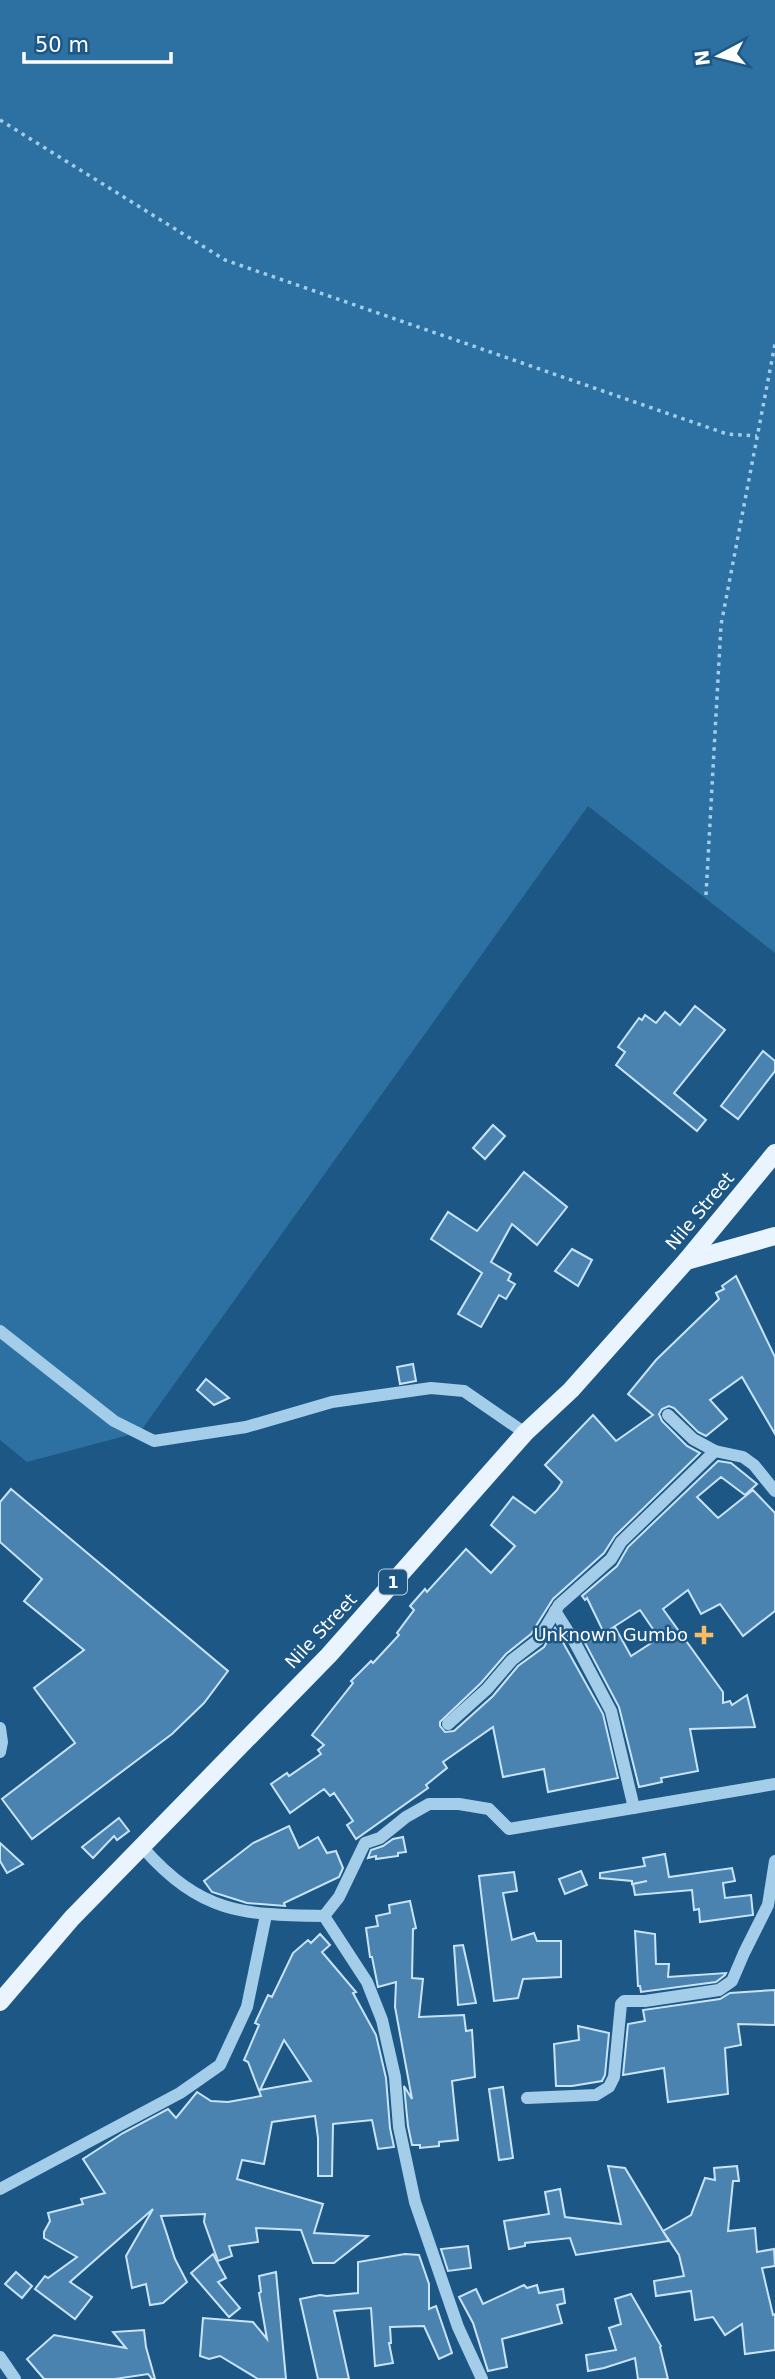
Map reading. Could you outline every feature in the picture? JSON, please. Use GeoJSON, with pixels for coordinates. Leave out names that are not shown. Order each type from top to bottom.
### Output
{"type":"FeatureCollection","features":[{"type":"Feature","properties":{"kind":"main road","name":"Nile Street"},"geometry":{"type":"LineString","coordinates":[[0,2002],[72,1918],[329,1656],[525,1433],[571,1390],[686,1261],[775,1153]]}},
{"type":"Feature","properties":{"kind":"main road"},"geometry":{"type":"LineString","coordinates":[[686,1261],[775,1236]]}},
{"type":"Feature","properties":{"kind":"street"},"geometry":{"type":"LineString","coordinates":[[0,1331],[114,1421],[154,1441],[246,1427],[332,1402],[431,1388],[464,1391],[525,1433]]}},
{"type":"Feature","properties":{"kind":"street"},"geometry":{"type":"LineString","coordinates":[[668,1415],[693,1439],[715,1451],[743,1457],[775,1491]]}},
{"type":"Feature","properties":{"kind":"street"},"geometry":{"type":"LineString","coordinates":[[448,1724],[487,1689],[512,1660],[538,1640],[559,1605],[611,1559],[621,1542],[715,1451]]}},
{"type":"Feature","properties":{"kind":"street"},"geometry":{"type":"LineString","coordinates":[[555,1611],[611,1711],[634,1808]]}},
{"type":"Feature","properties":{"kind":"street"},"geometry":{"type":"LineString","coordinates":[[0,1728],[0,1752]]}},
{"type":"Feature","properties":{"kind":"street"},"geometry":{"type":"LineString","coordinates":[[324,1916],[339,1897],[365,1843],[380,1838],[406,1817],[429,1804],[460,1804],[489,1809],[509,1829],[775,1784]]}},
{"type":"Feature","properties":{"kind":"street"},"geometry":{"type":"LineString","coordinates":[[143,1848],[165,1872],[184,1887],[221,1907],[266,1916],[324,1916]]}},
{"type":"Feature","properties":{"kind":"street"},"geometry":{"type":"LineString","coordinates":[[527,2098],[596,2095],[608,2087],[614,2077],[621,2004],[624,2001],[645,2001],[719,1990],[732,1981],[768,1905],[775,1861]]}},
{"type":"Feature","properties":{"kind":"street"},"geometry":{"type":"LineString","coordinates":[[0,2189],[180,2093],[220,2065],[247,2007],[266,1916]]}},
{"type":"Feature","properties":{"kind":"street"},"geometry":{"type":"LineString","coordinates":[[324,1916],[367,1982],[382,2020],[395,2077],[399,2127],[415,2202],[458,2327],[482,2379]]}},
{"type":"Feature","properties":{"kind":"street"},"geometry":{"type":"LineString","coordinates":[[0,2357],[15,2379]]}},
{"type":"Feature","properties":{"kind":"path"},"geometry":{"type":"LineString","coordinates":[[0,120],[225,260],[727,434],[757,436]]}},
{"type":"Feature","properties":{"kind":"path"},"geometry":{"type":"LineString","coordinates":[[706,895],[721,625],[775,344]]}},
{"type":"Feature","properties":{"kind":"shaded area"},"geometry":{"type":"Polygon","coordinates":[[[0,0],[775,0],[775,953],[588,806],[140,1432],[27,1462],[0,1440],[0,0]]]}},
{"type":"Feature","properties":{"kind":"building"},"geometry":{"type":"Polygon","coordinates":[[[695,1006],[725,1030],[674,1093],[706,1120],[697,1131],[616,1065],[625,1052],[618,1047],[639,1018],[642,1020],[645,1015],[656,1023],[665,1012],[680,1025],[695,1006]]]}},
{"type":"Feature","properties":{"kind":"building"},"geometry":{"type":"Polygon","coordinates":[[[763,1051],[775,1061],[775,1071],[738,1119],[721,1106],[763,1051]]]}},
{"type":"Feature","properties":{"kind":"building"},"geometry":{"type":"Polygon","coordinates":[[[493,1125],[505,1136],[485,1159],[473,1148],[493,1125]]]}},
{"type":"Feature","properties":{"kind":"building"},"geometry":{"type":"Polygon","coordinates":[[[524,1172],[567,1207],[537,1245],[512,1224],[491,1262],[511,1274],[508,1280],[515,1284],[506,1299],[499,1295],[481,1327],[458,1314],[482,1273],[431,1239],[448,1212],[477,1231],[524,1172]]]}},
{"type":"Feature","properties":{"kind":"building"},"geometry":{"type":"Polygon","coordinates":[[[572,1249],[592,1260],[578,1286],[555,1271],[572,1249]]]}},
{"type":"Feature","properties":{"kind":"building"},"geometry":{"type":"Polygon","coordinates":[[[736,1276],[775,1357],[775,1434],[742,1377],[710,1400],[727,1419],[706,1436],[698,1432],[674,1408],[669,1406],[662,1409],[659,1414],[662,1421],[687,1446],[700,1453],[615,1536],[604,1553],[553,1599],[531,1634],[506,1654],[481,1683],[440,1722],[445,1732],[454,1731],[493,1696],[518,1666],[544,1647],[555,1628],[603,1714],[618,1778],[548,1792],[544,1769],[503,1777],[493,1727],[443,1762],[447,1768],[426,1785],[428,1788],[356,1839],[347,1825],[353,1821],[334,1793],[330,1796],[324,1789],[290,1813],[271,1784],[287,1773],[289,1776],[321,1754],[318,1750],[324,1745],[312,1735],[353,1683],[351,1681],[371,1661],[373,1663],[399,1635],[397,1633],[414,1610],[410,1606],[425,1589],[427,1592],[466,1549],[491,1573],[515,1546],[491,1525],[513,1497],[535,1513],[557,1490],[562,1482],[545,1465],[593,1415],[616,1441],[653,1415],[628,1394],[656,1360],[719,1299],[716,1293],[724,1289],[722,1286],[736,1276]]]}},
{"type":"Feature","properties":{"kind":"building"},"geometry":{"type":"Polygon","coordinates":[[[413,1364],[416,1381],[400,1384],[397,1367],[413,1364]]]}},
{"type":"Feature","properties":{"kind":"building"},"geometry":{"type":"Polygon","coordinates":[[[206,1379],[229,1398],[214,1405],[197,1390],[206,1379]]]}},
{"type":"Feature","properties":{"kind":"building"},"geometry":{"type":"Polygon","coordinates":[[[718,1461],[731,1463],[757,1484],[745,1495],[721,1477],[697,1497],[718,1518],[753,1490],[775,1513],[775,1611],[743,1636],[720,1604],[701,1614],[688,1590],[663,1609],[723,1692],[723,1703],[730,1701],[732,1705],[747,1695],[755,1727],[690,1729],[698,1771],[661,1778],[662,1782],[639,1787],[619,1707],[585,1643],[604,1633],[587,1598],[585,1600],[582,1596],[617,1566],[628,1547],[718,1461]],[[640,1610],[609,1630],[615,1627],[631,1656],[659,1638],[640,1610]]]}},
{"type":"Feature","properties":{"kind":"building"},"geometry":{"type":"Polygon","coordinates":[[[11,1489],[228,1671],[204,1703],[172,1734],[32,1839],[2,1799],[75,1743],[34,1688],[84,1650],[24,1601],[42,1579],[0,1542],[0,1502],[11,1489]]]}},
{"type":"Feature","properties":{"kind":"building"},"geometry":{"type":"Polygon","coordinates":[[[119,1818],[129,1831],[117,1840],[114,1836],[93,1858],[82,1847],[119,1818]]]}},
{"type":"Feature","properties":{"kind":"building"},"geometry":{"type":"Polygon","coordinates":[[[289,1826],[299,1848],[318,1837],[327,1853],[336,1851],[343,1868],[339,1877],[284,1903],[285,1906],[247,1903],[212,1892],[204,1881],[253,1843],[289,1826]]]}},
{"type":"Feature","properties":{"kind":"building"},"geometry":{"type":"Polygon","coordinates":[[[403,1837],[406,1852],[398,1853],[398,1856],[368,1858],[371,1850],[403,1837]]]}},
{"type":"Feature","properties":{"kind":"building"},"geometry":{"type":"Polygon","coordinates":[[[0,1843],[23,1864],[7,1873],[0,1861],[0,1843]]]}},
{"type":"Feature","properties":{"kind":"building"},"geometry":{"type":"Polygon","coordinates":[[[665,1854],[669,1877],[732,1868],[735,1881],[723,1883],[725,1898],[751,1895],[753,1915],[700,1922],[699,1909],[694,1910],[692,1890],[635,1895],[633,1884],[647,1881],[632,1884],[632,1881],[600,1878],[600,1873],[645,1866],[643,1858],[665,1854]]]}},
{"type":"Feature","properties":{"kind":"building"},"geometry":{"type":"Polygon","coordinates":[[[581,1871],[587,1885],[565,1894],[559,1879],[581,1871]]]}},
{"type":"Feature","properties":{"kind":"building"},"geometry":{"type":"Polygon","coordinates":[[[514,1872],[517,1891],[503,1893],[512,1940],[534,1933],[537,1941],[561,1941],[561,1977],[523,1979],[518,1998],[494,2001],[479,1876],[514,1872]]]}},
{"type":"Feature","properties":{"kind":"building"},"geometry":{"type":"Polygon","coordinates":[[[410,1901],[416,1928],[413,1929],[412,1978],[423,1979],[419,2017],[464,2015],[466,2031],[472,2030],[475,2077],[452,2081],[458,2140],[420,2148],[420,2145],[412,2145],[408,2126],[404,2086],[412,2099],[395,2007],[396,1982],[378,1987],[366,1928],[378,1926],[376,1916],[390,1913],[389,1905],[410,1901]]]}},
{"type":"Feature","properties":{"kind":"building"},"geometry":{"type":"Polygon","coordinates":[[[635,1931],[655,1934],[656,1964],[669,1964],[668,1977],[726,1973],[716,1982],[641,1992],[638,1986],[635,1931]]]}},
{"type":"Feature","properties":{"kind":"building"},"geometry":{"type":"Polygon","coordinates":[[[320,1934],[330,1945],[322,1952],[356,1992],[353,1993],[376,2035],[386,2078],[394,2147],[378,2149],[372,2120],[333,2124],[332,2176],[318,2176],[315,2116],[272,2122],[264,2164],[242,2160],[237,2179],[323,2204],[314,2233],[368,2236],[334,2263],[313,2263],[301,2230],[256,2228],[258,2242],[229,2246],[232,2256],[218,2261],[204,2222],[205,2214],[161,2216],[175,2259],[187,2282],[163,2303],[150,2305],[146,2284],[132,2288],[126,2256],[153,2209],[70,2282],[92,2297],[75,2319],[35,2289],[45,2276],[48,2278],[77,2257],[44,2238],[50,2221],[48,2213],[83,2204],[81,2199],[105,2193],[83,2159],[123,2133],[168,2109],[176,2118],[197,2092],[211,2101],[228,2102],[261,2096],[248,2062],[244,2060],[259,2025],[255,2023],[268,1995],[272,1997],[293,1953],[308,1940],[311,1943],[320,1934]],[[284,2040],[260,2090],[311,2081],[284,2040]]]}},
{"type":"Feature","properties":{"kind":"building"},"geometry":{"type":"Polygon","coordinates":[[[463,1945],[476,2003],[458,2005],[454,1946],[463,1945]]]}},
{"type":"Feature","properties":{"kind":"building"},"geometry":{"type":"Polygon","coordinates":[[[775,1990],[775,2025],[738,2024],[741,2045],[725,2048],[728,2094],[668,2102],[664,2068],[623,2075],[628,2024],[645,2021],[643,2010],[720,1999],[730,1993],[775,1990]]]}},
{"type":"Feature","properties":{"kind":"building"},"geometry":{"type":"Polygon","coordinates":[[[578,2026],[609,2033],[605,2075],[602,2081],[556,2086],[554,2044],[579,2040],[578,2026]]]}},
{"type":"Feature","properties":{"kind":"building"},"geometry":{"type":"Polygon","coordinates":[[[503,2087],[513,2158],[499,2160],[489,2089],[503,2087]]]}},
{"type":"Feature","properties":{"kind":"building"},"geometry":{"type":"Polygon","coordinates":[[[608,2166],[625,2168],[669,2241],[576,2255],[570,2238],[525,2243],[525,2246],[509,2249],[504,2221],[549,2214],[545,2192],[560,2189],[565,2217],[621,2224],[608,2166]]]}},
{"type":"Feature","properties":{"kind":"building"},"geometry":{"type":"Polygon","coordinates":[[[737,2166],[739,2181],[733,2181],[728,2231],[755,2228],[757,2252],[774,2249],[775,2266],[762,2268],[773,2315],[775,2314],[775,2350],[745,2354],[742,2324],[725,2335],[713,2317],[695,2320],[691,2291],[656,2296],[654,2281],[684,2276],[679,2255],[663,2231],[691,2215],[705,2178],[715,2180],[714,2168],[737,2166]]]}},
{"type":"Feature","properties":{"kind":"building"},"geometry":{"type":"Polygon","coordinates":[[[468,2246],[471,2268],[448,2271],[441,2249],[468,2246]]]}},
{"type":"Feature","properties":{"kind":"building"},"geometry":{"type":"Polygon","coordinates":[[[213,2254],[226,2278],[218,2282],[240,2308],[229,2317],[191,2273],[213,2254]]]}},
{"type":"Feature","properties":{"kind":"building"},"geometry":{"type":"Polygon","coordinates":[[[405,2254],[419,2255],[429,2284],[429,2309],[436,2306],[452,2353],[439,2359],[424,2326],[390,2327],[389,2343],[393,2363],[375,2366],[371,2308],[334,2311],[349,2379],[318,2379],[300,2299],[358,2293],[358,2262],[405,2254]]]}},
{"type":"Feature","properties":{"kind":"building"},"geometry":{"type":"Polygon","coordinates":[[[16,2272],[32,2286],[22,2298],[5,2284],[16,2272]]]}},
{"type":"Feature","properties":{"kind":"building"},"geometry":{"type":"Polygon","coordinates":[[[276,2272],[286,2379],[258,2379],[220,2356],[209,2359],[200,2356],[203,2318],[253,2322],[267,2339],[259,2293],[259,2276],[276,2272]]]}},
{"type":"Feature","properties":{"kind":"building"},"geometry":{"type":"Polygon","coordinates":[[[524,2285],[527,2288],[537,2285],[539,2293],[563,2289],[565,2303],[557,2305],[562,2323],[502,2339],[507,2367],[488,2371],[473,2323],[459,2297],[476,2289],[483,2304],[524,2285]]]}},
{"type":"Feature","properties":{"kind":"building"},"geometry":{"type":"Polygon","coordinates":[[[631,2294],[661,2346],[668,2379],[638,2379],[635,2358],[588,2371],[586,2355],[616,2350],[609,2328],[621,2324],[615,2299],[631,2294]]]}},
{"type":"Feature","properties":{"kind":"building"},"geometry":{"type":"Polygon","coordinates":[[[144,2330],[155,2379],[148,2374],[115,2379],[44,2379],[27,2359],[54,2335],[126,2348],[113,2332],[144,2330]]]}},
{"type":"Feature","properties":{"kind":"place","name":"Unknown Gumbo"},"geometry":{"type":"Point","coordinates":[704,1635]}}]}
